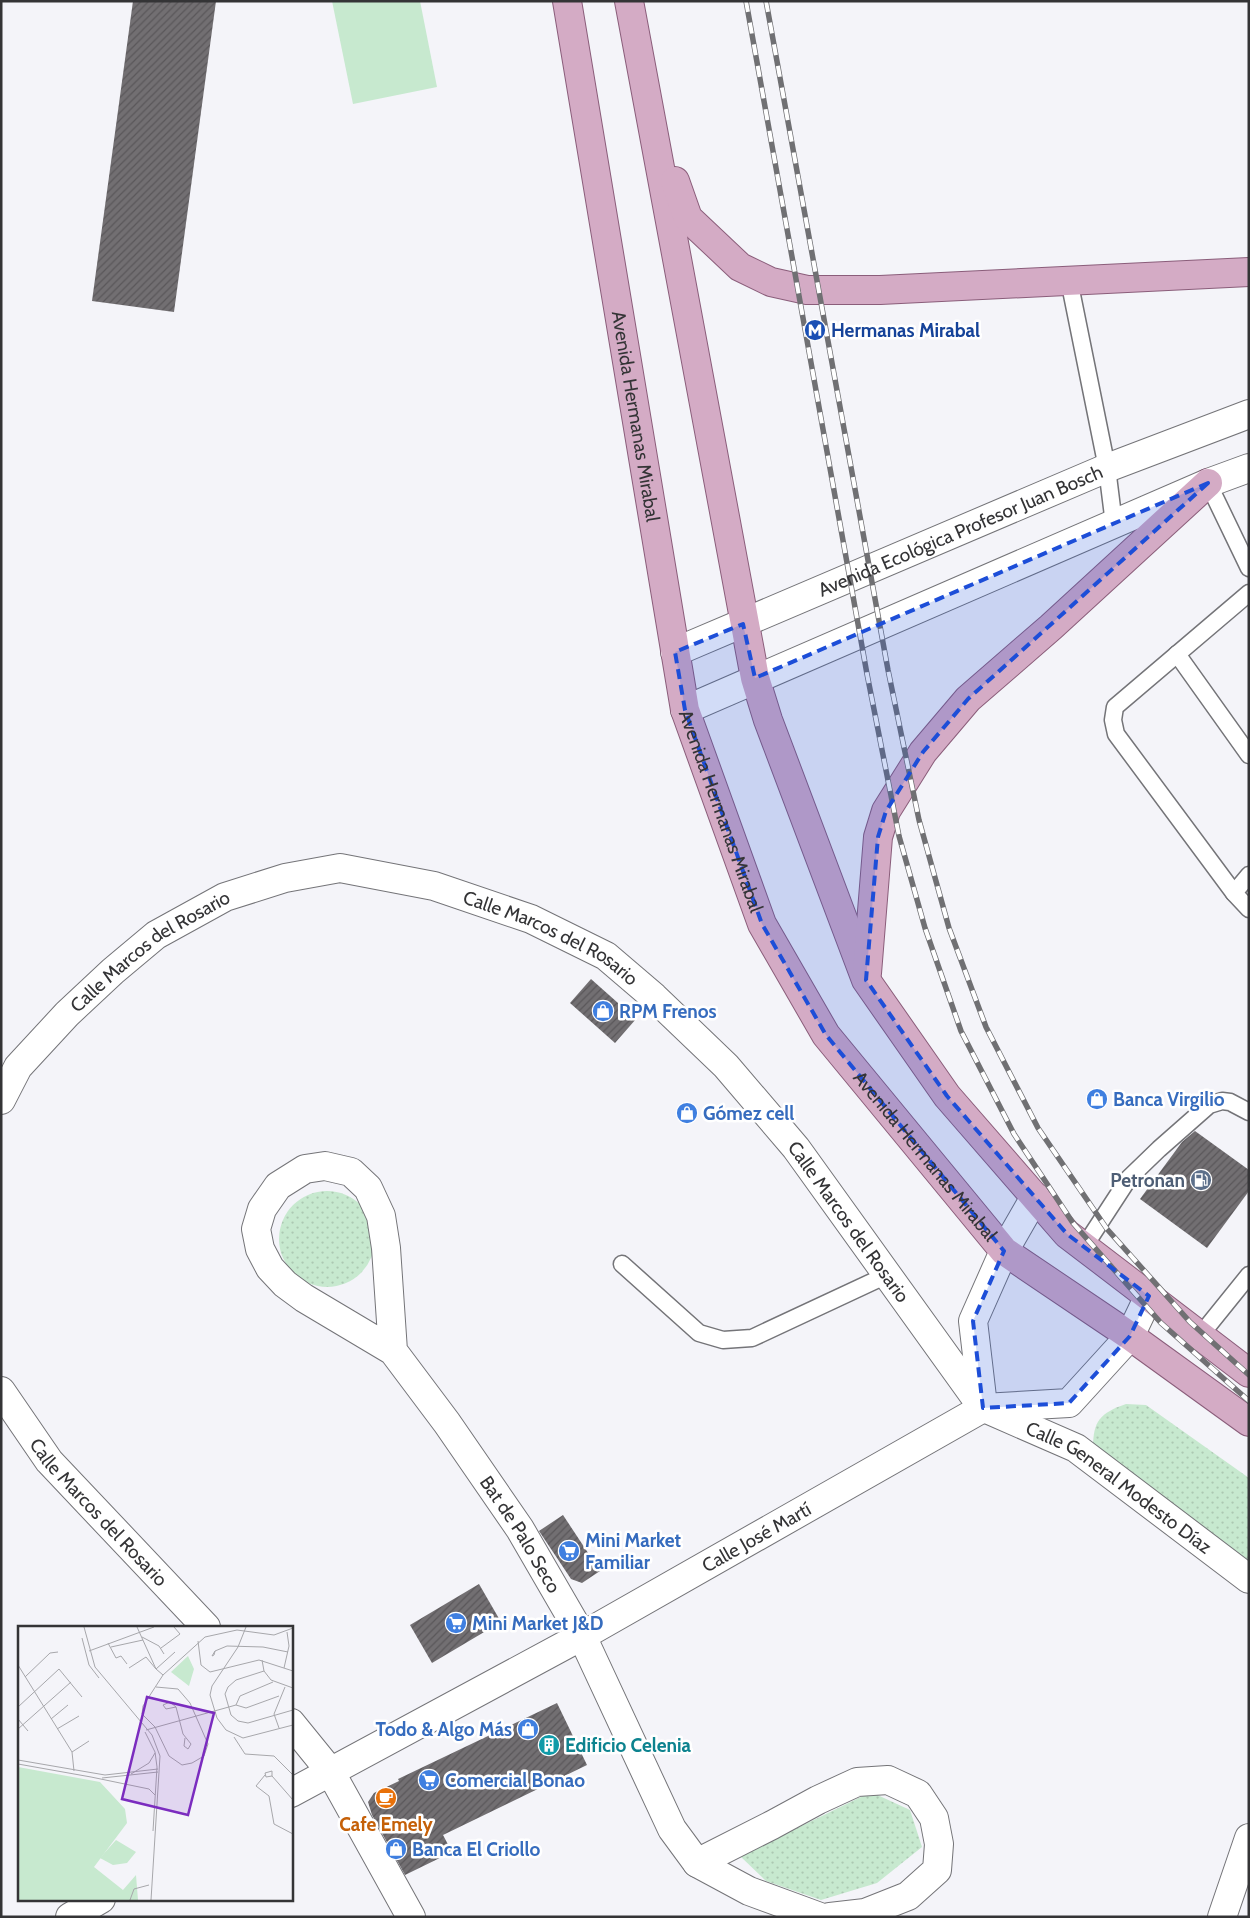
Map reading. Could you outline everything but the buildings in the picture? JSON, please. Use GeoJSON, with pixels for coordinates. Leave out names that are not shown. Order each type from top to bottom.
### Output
{"type":"FeatureCollection","features":[{"type":"Feature","properties":{"kind":"main road","name":"Avenida Hermanas Mirabal"},"geometry":{"type":"LineString","coordinates":[[567,1],[685,710],[762,924],[826,1035],[1004,1251],[1130,1336],[1249,1422]]}},
{"type":"Feature","properties":{"kind":"main road"},"geometry":{"type":"LineString","coordinates":[[629,1],[743,624],[755,678],[768,720],[866,980],[947,1096],[1067,1234],[1249,1374]]}},
{"type":"Feature","properties":{"kind":"main road"},"geometry":{"type":"LineString","coordinates":[[646,97],[688,218],[740,267],[771,282],[807,290],[880,290],[1249,272]]}},
{"type":"Feature","properties":{"kind":"main road"},"geometry":{"type":"LineString","coordinates":[[866,980],[878,837],[886,811],[923,752],[968,699],[1051,627],[1208,483]]}},
{"type":"Feature","properties":{"kind":"street","name":"Avenida Ecológica Profesor Juan Bosch"},"geometry":{"type":"LineString","coordinates":[[675,652],[1107,468],[1249,414]]}},
{"type":"Feature","properties":{"kind":"street"},"geometry":{"type":"LineString","coordinates":[[685,710],[1208,483],[1249,468]]}},
{"type":"Feature","properties":{"kind":"street","name":"Calle Marcos del Rosario"},"geometry":{"type":"LineString","coordinates":[[1,1100],[18,1067],[67,1014],[113,971],[156,935],[226,897],[285,878],[340,868],[434,886],[531,919],[606,956],[654,997],[726,1066],[796,1148],[983,1408]]}},
{"type":"Feature","properties":{"kind":"street","name":"Bat de Palo Seco"},"geometry":{"type":"LineString","coordinates":[[393,1351],[386,1248],[381,1216],[368,1188],[352,1172],[325,1166],[305,1169],[278,1186],[262,1209],[256,1229],[260,1249],[270,1268],[285,1284],[304,1298],[393,1351],[447,1423],[520,1529],[582,1636],[672,1829],[697,1864],[749,1891],[820,1917]]}},
{"type":"Feature","properties":{"kind":"street"},"geometry":{"type":"LineString","coordinates":[[1035,1196],[1004,1251],[973,1321],[983,1408],[1069,1403],[1130,1336],[1149,1296]]}},
{"type":"Feature","properties":{"kind":"street","name":"Calle Marcos del Rosario"},"geometry":{"type":"LineString","coordinates":[[1,1391],[50,1460],[205,1626]]}},
{"type":"Feature","properties":{"kind":"street","name":"Calle General Modesto Díaz"},"geometry":{"type":"LineString","coordinates":[[983,1408],[1076,1448],[1249,1579]]}},
{"type":"Feature","properties":{"kind":"street","name":"Calle José Martí"},"geometry":{"type":"LineString","coordinates":[[292,1792],[582,1636],[983,1408]]}},
{"type":"Feature","properties":{"kind":"street"},"geometry":{"type":"LineString","coordinates":[[292,1724],[330,1771],[412,1917]]}},
{"type":"Feature","properties":{"kind":"street"},"geometry":{"type":"LineString","coordinates":[[697,1864],[818,1800],[857,1782],[888,1780],[918,1794],[934,1818],[939,1844],[937,1870],[908,1896],[865,1913],[830,1917]]}},
{"type":"Feature","properties":{"kind":"street"},"geometry":{"type":"LineString","coordinates":[[1222,1917],[1249,1838]]}},
{"type":"Feature","properties":{"kind":"street"},"geometry":{"type":"LineString","coordinates":[[70,1917],[99,1900]]}},
{"type":"Feature","properties":{"kind":"lane"},"geometry":{"type":"LineString","coordinates":[[1069,280],[1107,468],[1114,524]]}},
{"type":"Feature","properties":{"kind":"lane"},"geometry":{"type":"LineString","coordinates":[[1208,483],[1249,568]]}},
{"type":"Feature","properties":{"kind":"lane"},"geometry":{"type":"LineString","coordinates":[[1249,593],[1115,707],[1113,720],[1116,734],[1234,893],[1249,909]]}},
{"type":"Feature","properties":{"kind":"lane"},"geometry":{"type":"LineString","coordinates":[[1177,654],[1249,755]]}},
{"type":"Feature","properties":{"kind":"lane"},"geometry":{"type":"LineString","coordinates":[[1234,893],[1249,875]]}},
{"type":"Feature","properties":{"kind":"lane"},"geometry":{"type":"LineString","coordinates":[[1084,1247],[1129,1178],[1209,1105],[1222,1101],[1230,1102],[1249,1112]]}},
{"type":"Feature","properties":{"kind":"lane"},"geometry":{"type":"LineString","coordinates":[[622,1264],[699,1333],[723,1340],[752,1338],[887,1275]]}},
{"type":"Feature","properties":{"kind":"lane"},"geometry":{"type":"LineString","coordinates":[[1199,1337],[1249,1275]]}},
{"type":"Feature","properties":{"kind":"highlighted area"},"geometry":{"type":"Polygon","coordinates":[[[1208,483],[968,699],[923,752],[886,811],[878,837],[866,980],[947,1096],[1067,1234],[1149,1296],[1130,1336],[1069,1403],[983,1408],[973,1321],[1004,1251],[826,1035],[762,924],[685,710],[675,652],[743,624],[755,678],[1208,483]]]}},
{"type":"Feature","properties":{"kind":"green space"},"geometry":{"type":"Polygon","coordinates":[[[332,1],[420,1],[437,87],[353,104],[332,1]]]}},
{"type":"Feature","properties":{"kind":"green space"},"geometry":{"type":"Polygon","coordinates":[[[327,1191],[346,1194],[361,1205],[372,1220],[375,1239],[372,1258],[361,1273],[346,1284],[327,1287],[308,1284],[293,1273],[282,1258],[279,1239],[282,1220],[293,1205],[308,1194],[327,1191]]]}},
{"type":"Feature","properties":{"kind":"green space"},"geometry":{"type":"Polygon","coordinates":[[[1126,1404],[1146,1405],[1249,1478],[1249,1569],[1093,1448],[1094,1431],[1100,1419],[1110,1411],[1126,1404]]]}},
{"type":"Feature","properties":{"kind":"green space"},"geometry":{"type":"Polygon","coordinates":[[[871,1792],[910,1810],[922,1847],[877,1883],[821,1900],[766,1881],[740,1856],[871,1792]]]}},
{"type":"Feature","properties":{"kind":"railway"},"geometry":{"type":"LineString","coordinates":[[746,1],[867,674],[899,836],[925,928],[961,1031],[1014,1134],[1073,1223],[1161,1323],[1249,1401]]}},
{"type":"Feature","properties":{"kind":"railway"},"geometry":{"type":"LineString","coordinates":[[766,1],[888,670],[919,820],[949,928],[986,1027],[1038,1128],[1107,1229],[1190,1322],[1249,1375]]}},
{"type":"Feature","properties":{"kind":"place","name":"Hermanas Mirabal"},"geometry":{"type":"Point","coordinates":[815,330]}},
{"type":"Feature","properties":{"kind":"place","name":"RPM Frenos"},"geometry":{"type":"Point","coordinates":[603,1011]}},
{"type":"Feature","properties":{"kind":"place","name":"Banca Virgilio"},"geometry":{"type":"Point","coordinates":[1097,1099]}},
{"type":"Feature","properties":{"kind":"place","name":"Gómez cell"},"geometry":{"type":"Point","coordinates":[687,1113]}},
{"type":"Feature","properties":{"kind":"place","name":"Petronan"},"geometry":{"type":"Point","coordinates":[1201,1180]}},
{"type":"Feature","properties":{"kind":"place","name":"Mini Market Familiar"},"geometry":{"type":"Point","coordinates":[569,1551]}},
{"type":"Feature","properties":{"kind":"place","name":"Mini Market J&D"},"geometry":{"type":"Point","coordinates":[456,1623]}},
{"type":"Feature","properties":{"kind":"place","name":"Todo & Algo Más"},"geometry":{"type":"Point","coordinates":[528,1729]}},
{"type":"Feature","properties":{"kind":"place","name":"Edificio Celenia"},"geometry":{"type":"Point","coordinates":[549,1745]}},
{"type":"Feature","properties":{"kind":"place","name":"Comercial Bonao"},"geometry":{"type":"Point","coordinates":[429,1780]}},
{"type":"Feature","properties":{"kind":"place","name":"Cafe Emely"},"geometry":{"type":"Point","coordinates":[386,1798]}},
{"type":"Feature","properties":{"kind":"place","name":"Banca El Criollo"},"geometry":{"type":"Point","coordinates":[396,1849]}}]}
